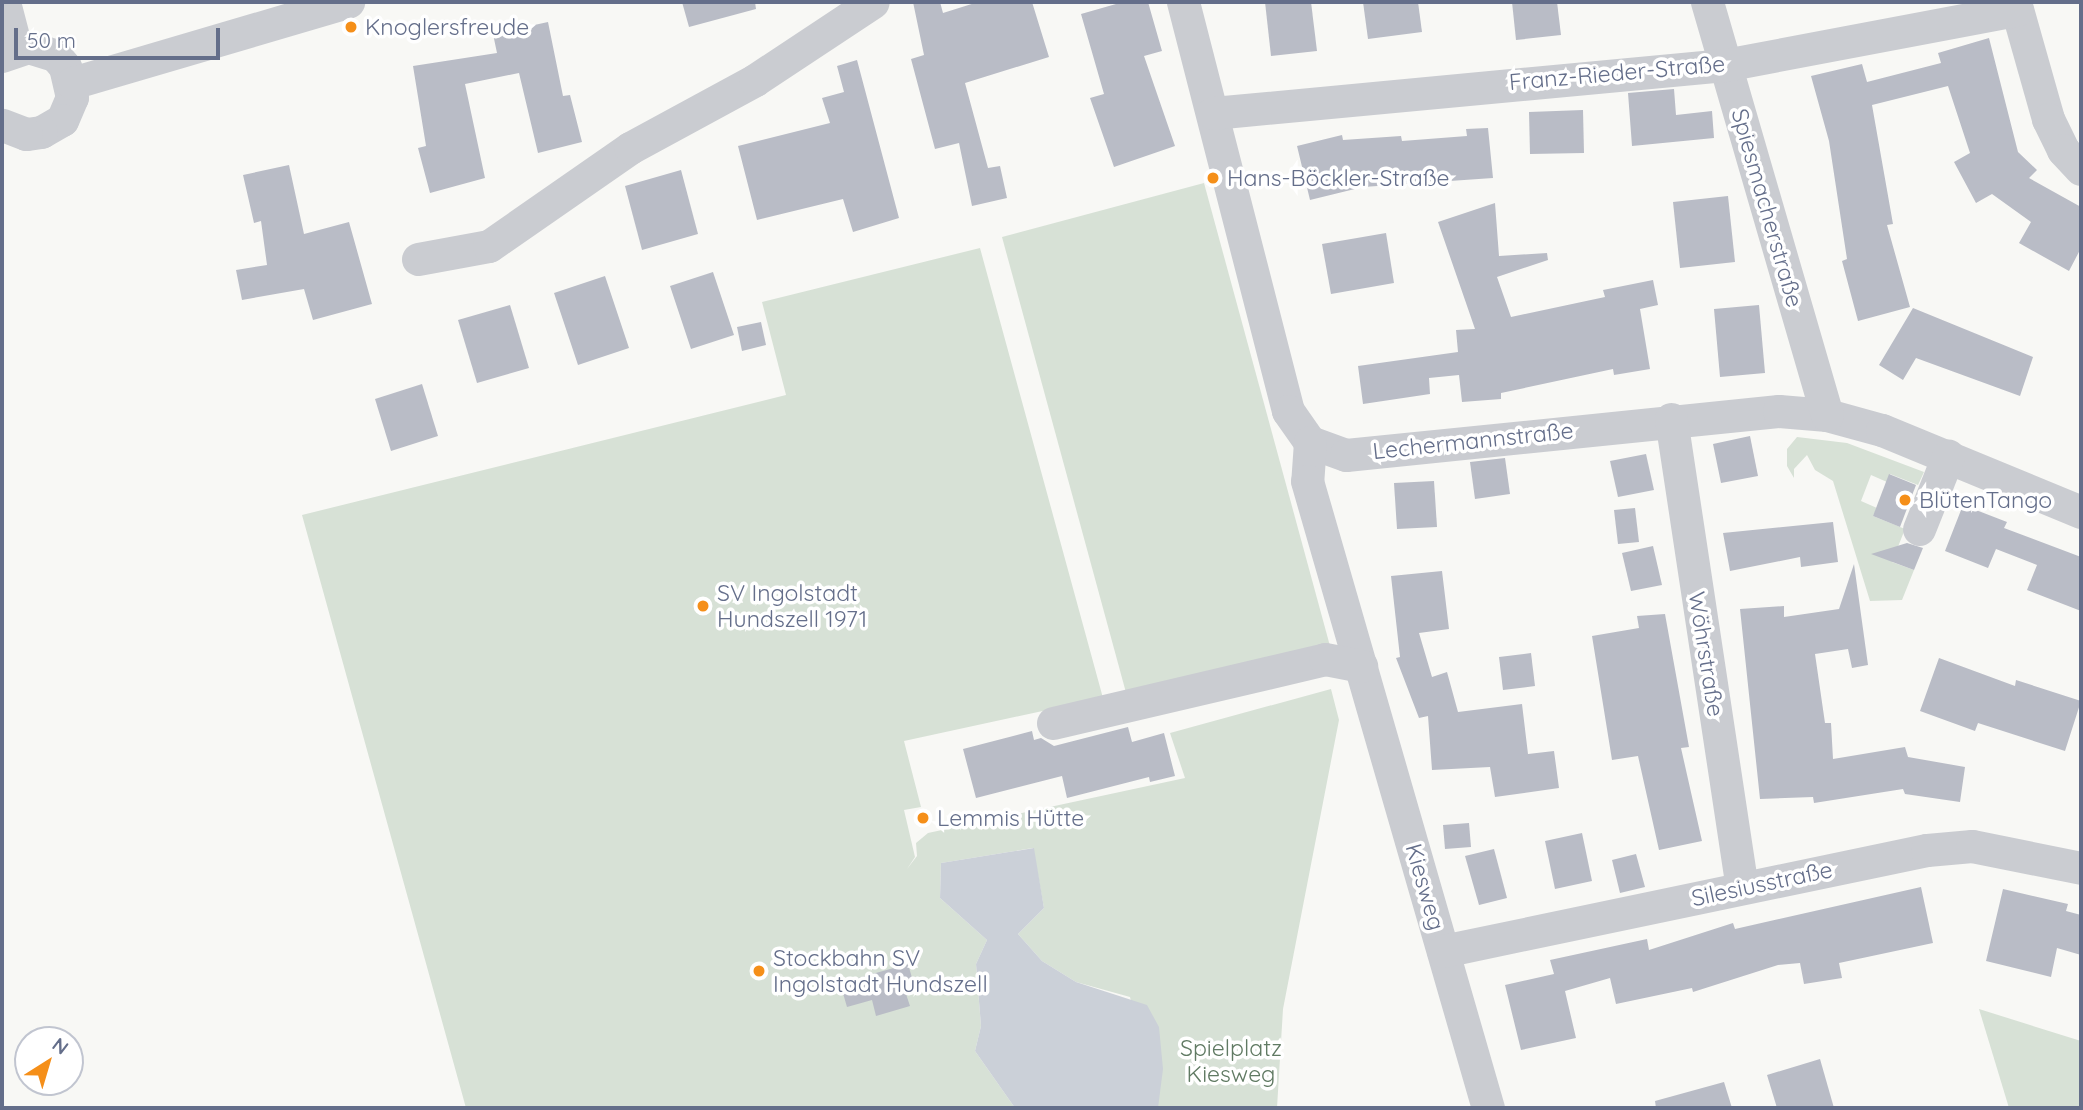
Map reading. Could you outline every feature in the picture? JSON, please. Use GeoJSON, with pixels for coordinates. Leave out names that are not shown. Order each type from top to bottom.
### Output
{"type":"FeatureCollection","features":[{"type":"Feature","properties":{"kind":"street"},"geometry":{"type":"LineString","coordinates":[[2,125],[26,134],[54,126],[69,109],[72,83],[55,55],[40,48],[9,52],[4,2]]}},
{"type":"Feature","properties":{"kind":"street"},"geometry":{"type":"LineString","coordinates":[[72,83],[348,2]]}},
{"type":"Feature","properties":{"kind":"street"},"geometry":{"type":"LineString","coordinates":[[418,260],[489,246],[630,148],[755,80],[873,2]]}},
{"type":"Feature","properties":{"kind":"street"},"geometry":{"type":"LineString","coordinates":[[1183,2],[1288,411],[1310,442]]}},
{"type":"Feature","properties":{"kind":"street","name":"Spiesmacherstraße"},"geometry":{"type":"LineString","coordinates":[[1707,2],[1827,415]]}},
{"type":"Feature","properties":{"kind":"street"},"geometry":{"type":"LineString","coordinates":[[2016,6],[2048,120],[2063,150],[2081,170]]}},
{"type":"Feature","properties":{"kind":"street","name":"Franz-Rieder-Straße"},"geometry":{"type":"LineString","coordinates":[[1213,113],[1725,65],[2016,6]]}},
{"type":"Feature","properties":{"kind":"street","name":"Lechermannstraße"},"geometry":{"type":"LineString","coordinates":[[1310,442],[1346,455],[1737,411],[1827,415],[1948,456],[2081,512]]}},
{"type":"Feature","properties":{"kind":"street","name":"Wöhrstraße"},"geometry":{"type":"LineString","coordinates":[[1671,419],[1742,888]]}},
{"type":"Feature","properties":{"kind":"street","name":"Kiesweg"},"geometry":{"type":"LineString","coordinates":[[1310,442],[1307,481],[1488,1108]]}},
{"type":"Feature","properties":{"kind":"street"},"geometry":{"type":"LineString","coordinates":[[1919,529],[1948,456]]}},
{"type":"Feature","properties":{"kind":"street"},"geometry":{"type":"LineString","coordinates":[[1054,723],[1325,659],[1361,666]]}},
{"type":"Feature","properties":{"kind":"street","name":"Silesiusstraße"},"geometry":{"type":"LineString","coordinates":[[1443,951],[1927,850],[1972,846],[2081,868]]}},
{"type":"Feature","properties":{"kind":"green space"},"geometry":{"type":"Polygon","coordinates":[[[1204,183],[1330,646],[1128,700],[1002,237],[1204,183]]]}},
{"type":"Feature","properties":{"kind":"green space","name":"SV Ingolstadt Hundszell 1971"},"geometry":{"type":"Polygon","coordinates":[[[980,248],[1103,698],[904,741],[921,807],[904,810],[915,857],[907,869],[917,856],[916,843],[928,833],[1185,778],[1170,733],[1331,689],[1339,720],[1283,1009],[1277,1108],[1158,1108],[1130,997],[1076,982],[1042,961],[1018,934],[1044,908],[1033,848],[941,863],[940,898],[987,940],[976,964],[981,1026],[975,1051],[1015,1108],[466,1108],[302,515],[786,395],[762,302],[980,248]]]}},
{"type":"Feature","properties":{"kind":"green space"},"geometry":{"type":"Polygon","coordinates":[[[1797,437],[1847,443],[1924,472],[1918,485],[1890,474],[1887,482],[1871,475],[1861,501],[1877,508],[1873,516],[1905,529],[1892,562],[1914,570],[1902,600],[1870,601],[1833,481],[1815,470],[1807,455],[1794,469],[1794,478],[1787,466],[1787,449],[1797,437]]]}},
{"type":"Feature","properties":{"kind":"green space"},"geometry":{"type":"Polygon","coordinates":[[[1979,1009],[2081,1041],[2081,1108],[2009,1108],[1979,1009]]]}},
{"type":"Feature","properties":{"kind":"shaded area"},"geometry":{"type":"Polygon","coordinates":[[[1034,848],[1044,908],[1018,934],[1042,961],[1076,982],[1147,1005],[1159,1027],[1163,1069],[1158,1108],[1015,1108],[975,1051],[981,1026],[976,964],[987,940],[940,898],[941,863],[1034,848]]]}},
{"type":"Feature","properties":{"kind":"building"},"geometry":{"type":"Polygon","coordinates":[[[682,2],[755,2],[756,9],[689,27],[682,2]]]}},
{"type":"Feature","properties":{"kind":"building"},"geometry":{"type":"Polygon","coordinates":[[[913,2],[940,2],[943,13],[978,2],[1032,2],[1049,57],[965,83],[988,168],[1000,166],[1007,198],[972,206],[959,143],[935,149],[911,59],[924,55],[913,2]]]}},
{"type":"Feature","properties":{"kind":"building"},"geometry":{"type":"Polygon","coordinates":[[[1123,2],[1148,2],[1162,51],[1144,56],[1175,146],[1114,167],[1090,98],[1104,94],[1081,14],[1123,2]]]}},
{"type":"Feature","properties":{"kind":"building"},"geometry":{"type":"Polygon","coordinates":[[[1265,2],[1311,2],[1317,51],[1271,56],[1265,2]]]}},
{"type":"Feature","properties":{"kind":"building"},"geometry":{"type":"Polygon","coordinates":[[[1363,2],[1418,2],[1422,32],[1368,39],[1363,2]]]}},
{"type":"Feature","properties":{"kind":"building"},"geometry":{"type":"Polygon","coordinates":[[[1512,2],[1557,2],[1561,35],[1516,40],[1512,2]]]}},
{"type":"Feature","properties":{"kind":"building"},"geometry":{"type":"Polygon","coordinates":[[[548,22],[563,96],[570,95],[582,142],[538,153],[519,73],[465,84],[485,178],[430,193],[418,148],[426,146],[413,66],[497,53],[493,34],[548,22]]]}},
{"type":"Feature","properties":{"kind":"building"},"geometry":{"type":"Polygon","coordinates":[[[1989,38],[2018,152],[2037,170],[2029,178],[2081,207],[2081,248],[2069,271],[2019,243],[2031,222],[1992,194],[1976,203],[1954,162],[1970,153],[1948,86],[1872,105],[1893,224],[1887,225],[1910,307],[1858,321],[1842,261],[1847,259],[1829,141],[1811,76],[1862,64],[1867,82],[1941,63],[1938,53],[1989,38]]]}},
{"type":"Feature","properties":{"kind":"building"},"geometry":{"type":"Polygon","coordinates":[[[857,60],[899,218],[853,232],[843,199],[757,220],[738,146],[830,123],[822,98],[844,92],[837,66],[857,60]]]}},
{"type":"Feature","properties":{"kind":"building"},"geometry":{"type":"Polygon","coordinates":[[[1674,89],[1676,115],[1712,111],[1714,138],[1632,146],[1628,93],[1674,89]]]}},
{"type":"Feature","properties":{"kind":"building"},"geometry":{"type":"Polygon","coordinates":[[[1583,110],[1584,153],[1530,154],[1529,112],[1583,110]]]}},
{"type":"Feature","properties":{"kind":"building"},"geometry":{"type":"Polygon","coordinates":[[[1488,128],[1493,178],[1363,187],[1310,200],[1297,146],[1342,135],[1343,140],[1401,136],[1402,141],[1467,136],[1466,129],[1488,128]]]}},
{"type":"Feature","properties":{"kind":"building"},"geometry":{"type":"Polygon","coordinates":[[[289,165],[304,234],[349,222],[372,304],[313,320],[304,289],[242,300],[236,270],[267,265],[261,221],[254,223],[243,175],[289,165]]]}},
{"type":"Feature","properties":{"kind":"building"},"geometry":{"type":"Polygon","coordinates":[[[681,170],[698,234],[642,250],[625,186],[681,170]]]}},
{"type":"Feature","properties":{"kind":"building"},"geometry":{"type":"Polygon","coordinates":[[[1728,196],[1735,262],[1680,268],[1673,202],[1728,196]]]}},
{"type":"Feature","properties":{"kind":"building"},"geometry":{"type":"Polygon","coordinates":[[[1495,203],[1499,256],[1547,253],[1548,260],[1497,277],[1511,317],[1605,297],[1603,290],[1653,280],[1658,305],[1640,309],[1650,369],[1614,375],[1613,369],[1501,393],[1501,399],[1462,402],[1459,375],[1429,378],[1430,394],[1363,404],[1358,366],[1458,352],[1456,330],[1475,329],[1438,222],[1495,203]]]}},
{"type":"Feature","properties":{"kind":"building"},"geometry":{"type":"Polygon","coordinates":[[[1386,233],[1394,283],[1331,294],[1322,244],[1386,233]]]}},
{"type":"Feature","properties":{"kind":"building"},"geometry":{"type":"Polygon","coordinates":[[[713,272],[734,335],[691,349],[670,286],[713,272]]]}},
{"type":"Feature","properties":{"kind":"building"},"geometry":{"type":"Polygon","coordinates":[[[605,276],[629,348],[578,365],[554,293],[605,276]]]}},
{"type":"Feature","properties":{"kind":"building"},"geometry":{"type":"Polygon","coordinates":[[[510,305],[529,368],[477,383],[458,320],[510,305]]]}},
{"type":"Feature","properties":{"kind":"building"},"geometry":{"type":"Polygon","coordinates":[[[1759,305],[1765,373],[1720,377],[1714,309],[1759,305]]]}},
{"type":"Feature","properties":{"kind":"building"},"geometry":{"type":"Polygon","coordinates":[[[1913,308],[2033,357],[2020,396],[1916,358],[1903,380],[1879,365],[1913,308]]]}},
{"type":"Feature","properties":{"kind":"building"},"geometry":{"type":"Polygon","coordinates":[[[761,322],[766,345],[742,351],[737,327],[761,322]]]}},
{"type":"Feature","properties":{"kind":"building"},"geometry":{"type":"Polygon","coordinates":[[[422,384],[438,436],[391,451],[375,399],[422,384]]]}},
{"type":"Feature","properties":{"kind":"building"},"geometry":{"type":"Polygon","coordinates":[[[1750,436],[1758,476],[1721,483],[1713,444],[1750,436]]]}},
{"type":"Feature","properties":{"kind":"building"},"geometry":{"type":"Polygon","coordinates":[[[1646,454],[1654,490],[1618,497],[1610,461],[1646,454]]]}},
{"type":"Feature","properties":{"kind":"building"},"geometry":{"type":"Polygon","coordinates":[[[1505,458],[1510,494],[1475,499],[1470,462],[1505,458]]]}},
{"type":"Feature","properties":{"kind":"building"},"geometry":{"type":"Polygon","coordinates":[[[1889,474],[1916,485],[1900,527],[1873,516],[1889,474]]]}},
{"type":"Feature","properties":{"kind":"building"},"geometry":{"type":"Polygon","coordinates":[[[1434,481],[1437,527],[1397,529],[1394,483],[1434,481]]]}},
{"type":"Feature","properties":{"kind":"building"},"geometry":{"type":"Polygon","coordinates":[[[1963,505],[2007,522],[2004,528],[2081,557],[2081,611],[2027,590],[2037,565],[1996,549],[1988,568],[1945,551],[1963,505]]]}},
{"type":"Feature","properties":{"kind":"building"},"geometry":{"type":"Polygon","coordinates":[[[1635,508],[1639,542],[1618,544],[1614,510],[1635,508]]]}},
{"type":"Feature","properties":{"kind":"building"},"geometry":{"type":"Polygon","coordinates":[[[1833,522],[1838,562],[1801,567],[1800,557],[1730,571],[1723,533],[1833,522]]]}},
{"type":"Feature","properties":{"kind":"building"},"geometry":{"type":"Polygon","coordinates":[[[1907,543],[1923,548],[1914,570],[1871,554],[1907,543]]]}},
{"type":"Feature","properties":{"kind":"building"},"geometry":{"type":"Polygon","coordinates":[[[1653,546],[1662,585],[1631,591],[1622,553],[1653,546]]]}},
{"type":"Feature","properties":{"kind":"building"},"geometry":{"type":"Polygon","coordinates":[[[1854,564],[1868,665],[1852,668],[1848,649],[1815,654],[1825,723],[1831,723],[1833,759],[1905,747],[1908,757],[1965,767],[1960,802],[1905,794],[1903,789],[1814,803],[1813,797],[1760,799],[1740,609],[1784,606],[1784,617],[1839,609],[1854,564]]]}},
{"type":"Feature","properties":{"kind":"building"},"geometry":{"type":"Polygon","coordinates":[[[1442,571],[1449,629],[1419,633],[1432,677],[1447,672],[1458,712],[1522,704],[1528,754],[1554,751],[1559,788],[1495,797],[1490,767],[1432,770],[1428,716],[1419,718],[1396,658],[1400,657],[1391,576],[1442,571]]]}},
{"type":"Feature","properties":{"kind":"building"},"geometry":{"type":"Polygon","coordinates":[[[1665,614],[1689,747],[1681,748],[1702,841],[1659,850],[1638,756],[1612,760],[1592,636],[1639,628],[1637,616],[1665,614]]]}},
{"type":"Feature","properties":{"kind":"building"},"geometry":{"type":"Polygon","coordinates":[[[1531,653],[1535,686],[1503,690],[1499,657],[1531,653]]]}},
{"type":"Feature","properties":{"kind":"building"},"geometry":{"type":"Polygon","coordinates":[[[1939,658],[2015,686],[2016,680],[2081,701],[2065,751],[1978,723],[1975,731],[1920,711],[1939,658]]]}},
{"type":"Feature","properties":{"kind":"building"},"geometry":{"type":"Polygon","coordinates":[[[1128,727],[1132,742],[1164,733],[1175,776],[1150,782],[1149,777],[1067,798],[1062,776],[976,798],[963,749],[1032,731],[1034,740],[1041,738],[1054,746],[1128,727]]]}},
{"type":"Feature","properties":{"kind":"building"},"geometry":{"type":"Polygon","coordinates":[[[1469,823],[1471,847],[1445,849],[1443,825],[1469,823]]]}},
{"type":"Feature","properties":{"kind":"building"},"geometry":{"type":"Polygon","coordinates":[[[1582,833],[1592,881],[1555,889],[1545,841],[1582,833]]]}},
{"type":"Feature","properties":{"kind":"building"},"geometry":{"type":"Polygon","coordinates":[[[1494,849],[1507,898],[1479,905],[1465,856],[1494,849]]]}},
{"type":"Feature","properties":{"kind":"building"},"geometry":{"type":"Polygon","coordinates":[[[1636,854],[1645,887],[1620,893],[1612,860],[1636,854]]]}},
{"type":"Feature","properties":{"kind":"building"},"geometry":{"type":"Polygon","coordinates":[[[1921,887],[1933,943],[1839,963],[1842,978],[1804,984],[1800,963],[1778,965],[1693,992],[1692,988],[1616,1004],[1610,978],[1565,991],[1576,1038],[1521,1050],[1505,985],[1554,974],[1550,960],[1647,939],[1649,950],[1733,923],[1735,929],[1921,887]]]}},
{"type":"Feature","properties":{"kind":"building"},"geometry":{"type":"Polygon","coordinates":[[[2003,889],[2068,904],[2066,911],[2081,915],[2081,955],[2057,948],[2051,977],[1986,961],[2003,889]]]}},
{"type":"Feature","properties":{"kind":"building"},"geometry":{"type":"Polygon","coordinates":[[[908,964],[915,988],[905,991],[910,1006],[876,1016],[872,1000],[847,1007],[840,983],[908,964]]]}},
{"type":"Feature","properties":{"kind":"building"},"geometry":{"type":"Polygon","coordinates":[[[1820,1059],[1834,1108],[1777,1108],[1767,1075],[1820,1059]]]}},
{"type":"Feature","properties":{"kind":"building"},"geometry":{"type":"Polygon","coordinates":[[[1724,1082],[1732,1108],[1656,1108],[1655,1101],[1724,1082]]]}},
{"type":"Feature","properties":{"kind":"place","name":"Knoglersfreude"},"geometry":{"type":"Point","coordinates":[351,27]}},
{"type":"Feature","properties":{"kind":"place","name":"Hans-Böckler-Straße"},"geometry":{"type":"Point","coordinates":[1213,178]}},
{"type":"Feature","properties":{"kind":"place","name":"BlütenTango"},"geometry":{"type":"Point","coordinates":[1905,500]}},
{"type":"Feature","properties":{"kind":"place","name":"SV Ingolstadt Hundszell 1971"},"geometry":{"type":"Point","coordinates":[703,606]}},
{"type":"Feature","properties":{"kind":"place","name":"Lemmis Hütte"},"geometry":{"type":"Point","coordinates":[923,818]}},
{"type":"Feature","properties":{"kind":"place","name":"Stockbahn SV Ingolstadt Hundszell"},"geometry":{"type":"Point","coordinates":[759,971]}},
{"type":"Feature","properties":{"kind":"park label","name":"Spielplatz Kiesweg"},"geometry":{"type":"Point","coordinates":[1231,1061]}}]}
